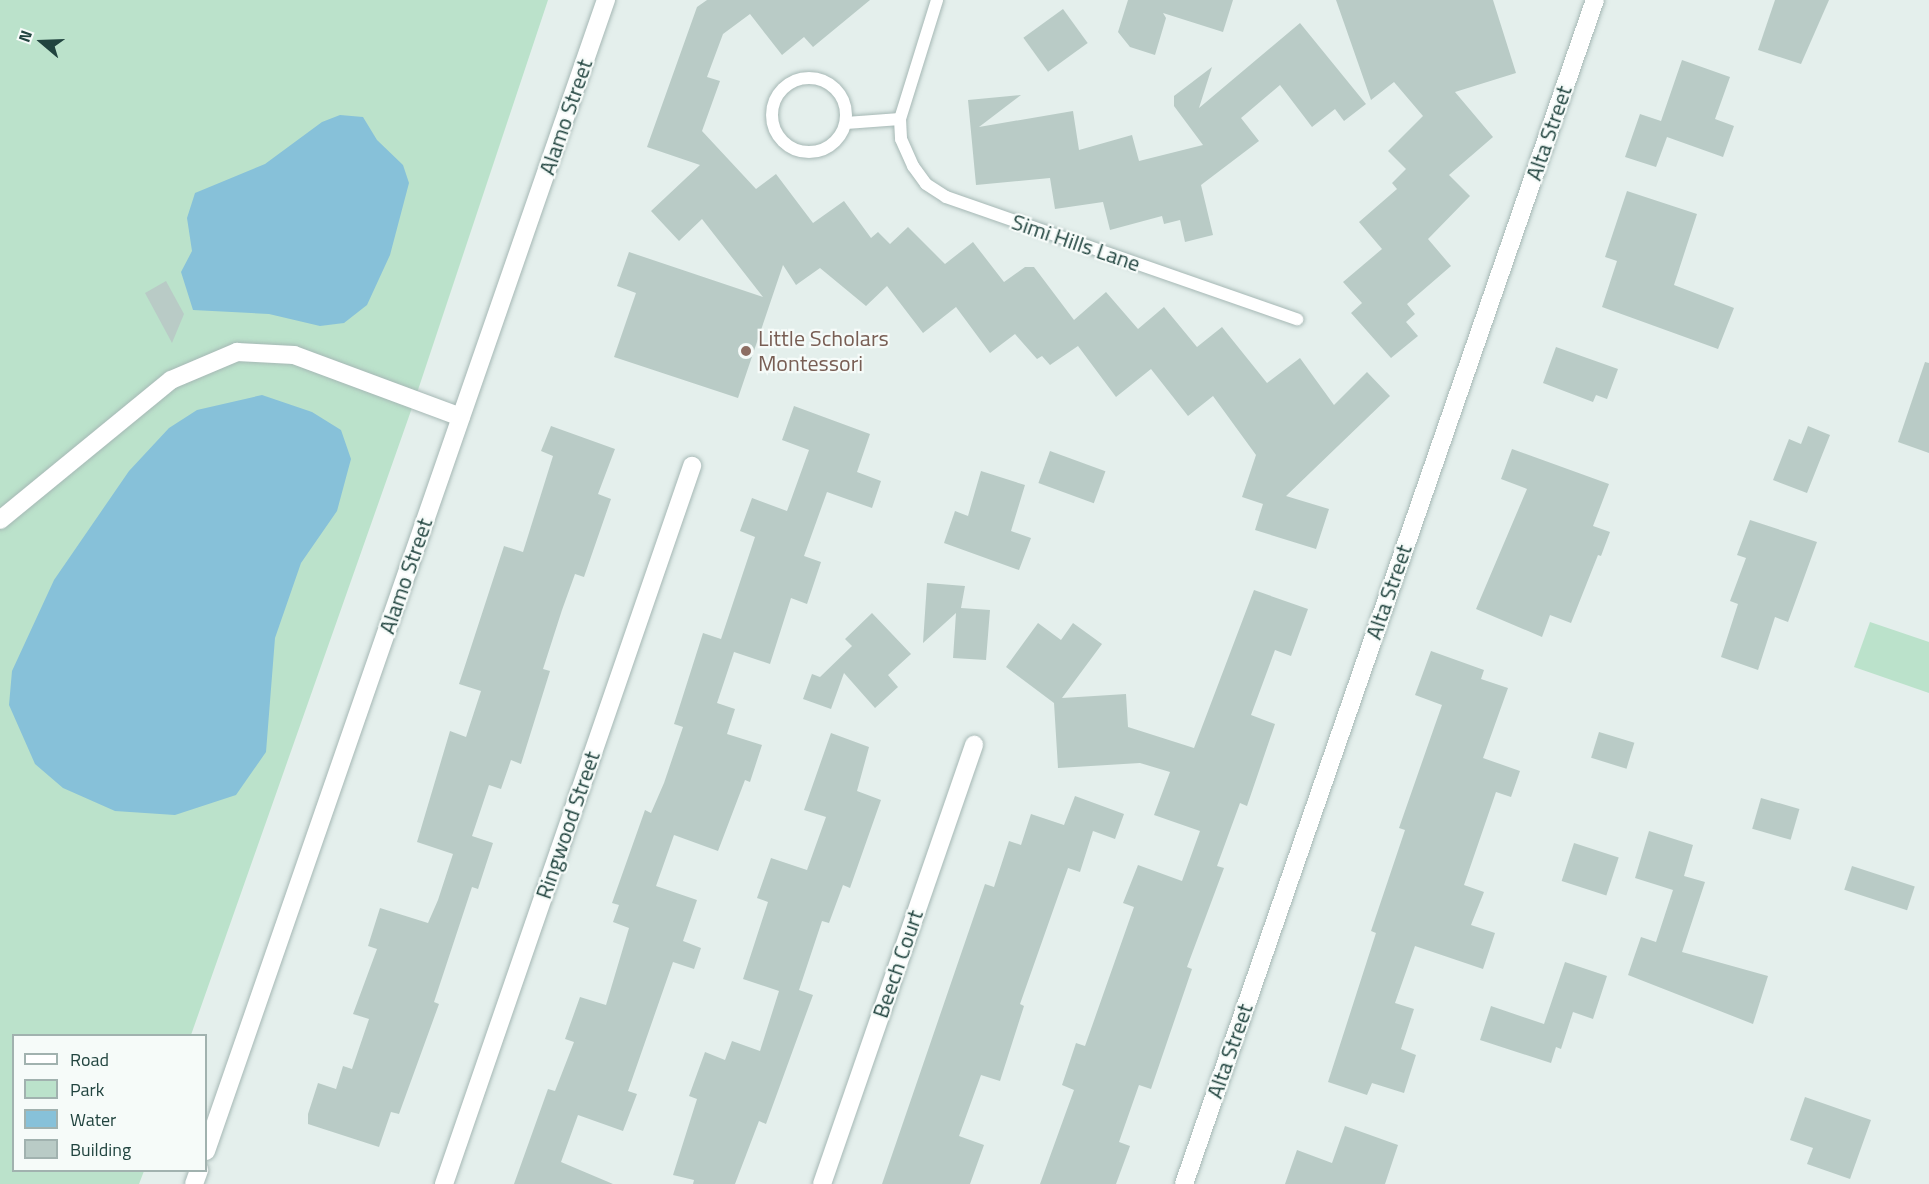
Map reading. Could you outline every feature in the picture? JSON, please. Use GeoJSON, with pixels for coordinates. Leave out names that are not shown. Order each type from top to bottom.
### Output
{"type":"FeatureCollection","features":[{"type":"Feature","properties":{"kind":"street","name":"Alamo Street"},"geometry":{"type":"LineString","coordinates":[[207,1148],[606,0]]}},
{"type":"Feature","properties":{"kind":"street","name":"Alta Street"},"geometry":{"type":"LineString","coordinates":[[1184,1184],[1595,0]]}},
{"type":"Feature","properties":{"kind":"street"},"geometry":{"type":"LineString","coordinates":[[0,520],[171,380],[237,352],[294,355],[461,417]]}},
{"type":"Feature","properties":{"kind":"street","name":"Ringwood Street"},"geometry":{"type":"LineString","coordinates":[[444,1184],[692,466]]}},
{"type":"Feature","properties":{"kind":"street","name":"Beech Court"},"geometry":{"type":"LineString","coordinates":[[822,1184],[974,745]]}},
{"type":"Feature","properties":{"kind":"lane","name":"Simi Hills Lane"},"geometry":{"type":"LineString","coordinates":[[937,0],[900,119],[901,139],[913,166],[926,184],[946,197],[1297,319]]}},
{"type":"Feature","properties":{"kind":"lane"},"geometry":{"type":"LineString","coordinates":[[814,78],[839,93],[846,123],[833,144],[823,150],[798,151],[779,137],[773,125],[775,101],[790,83],[814,78]]}},
{"type":"Feature","properties":{"kind":"lane"},"geometry":{"type":"LineString","coordinates":[[846,123],[900,119]]}},
{"type":"Feature","properties":{"kind":"green space"},"geometry":{"type":"Polygon","coordinates":[[[0,0],[548,0],[413,405],[191,1034],[12,1034],[12,1172],[144,1172],[139,1184],[0,1184],[0,0]]]}},
{"type":"Feature","properties":{"kind":"green space"},"geometry":{"type":"Polygon","coordinates":[[[1870,622],[1929,642],[1929,693],[1854,667],[1870,622]]]}},
{"type":"Feature","properties":{"kind":"water"},"geometry":{"type":"Polygon","coordinates":[[[340,115],[363,117],[377,140],[403,165],[409,183],[390,255],[367,305],[344,323],[320,326],[269,314],[193,310],[181,272],[192,251],[187,218],[195,193],[265,164],[322,122],[340,115]]]}},
{"type":"Feature","properties":{"kind":"water"},"geometry":{"type":"Polygon","coordinates":[[[262,395],[312,412],[341,430],[351,459],[337,511],[301,563],[275,638],[266,752],[236,795],[175,815],[115,811],[63,788],[35,764],[9,705],[12,671],[54,580],[129,471],[169,428],[197,410],[262,395]]]}},
{"type":"Feature","properties":{"kind":"building"},"geometry":{"type":"Polygon","coordinates":[[[707,0],[870,0],[813,47],[804,37],[782,55],[750,14],[723,34],[707,77],[720,81],[702,131],[756,189],[776,174],[813,223],[844,201],[871,238],[878,232],[890,244],[908,227],[945,264],[973,242],[1004,282],[1025,267],[1034,267],[1074,320],[1106,292],[1138,329],[1164,307],[1197,347],[1222,327],[1267,383],[1300,358],[1334,405],[1367,372],[1390,396],[1286,496],[1329,509],[1316,549],[1255,530],[1263,504],[1242,497],[1256,455],[1213,396],[1188,416],[1151,369],[1116,397],[1078,346],[1050,365],[1042,356],[1037,359],[1015,334],[990,353],[956,307],[923,333],[887,286],[866,306],[820,268],[796,285],[783,265],[738,398],[614,357],[636,293],[617,286],[629,252],[763,297],[702,219],[679,241],[651,211],[700,165],[647,147],[697,7],[707,0]]]}},
{"type":"Feature","properties":{"kind":"building"},"geometry":{"type":"Polygon","coordinates":[[[1128,0],[1233,0],[1223,32],[1163,13],[1166,18],[1155,55],[1130,47],[1118,32],[1128,0]]]}},
{"type":"Feature","properties":{"kind":"building"},"geometry":{"type":"Polygon","coordinates":[[[1336,0],[1493,0],[1516,73],[1455,92],[1493,137],[1449,175],[1470,196],[1428,239],[1451,266],[1407,304],[1415,314],[1406,322],[1418,336],[1391,358],[1351,313],[1362,303],[1343,282],[1382,249],[1359,222],[1397,189],[1392,183],[1406,169],[1388,151],[1423,116],[1394,82],[1371,100],[1336,0]]]}},
{"type":"Feature","properties":{"kind":"building"},"geometry":{"type":"Polygon","coordinates":[[[1775,0],[1829,0],[1801,64],[1758,50],[1775,0]]]}},
{"type":"Feature","properties":{"kind":"building"},"geometry":{"type":"Polygon","coordinates":[[[1063,9],[1088,43],[1048,72],[1023,38],[1063,9]]]}},
{"type":"Feature","properties":{"kind":"building"},"geometry":{"type":"Polygon","coordinates":[[[1300,23],[1366,104],[1344,121],[1335,109],[1312,127],[1280,85],[1241,118],[1259,141],[1201,185],[1213,235],[1185,242],[1180,220],[1164,224],[1162,216],[1110,230],[1103,202],[1055,209],[1050,178],[976,185],[968,100],[1021,95],[979,127],[1073,111],[1079,150],[1132,135],[1139,161],[1203,145],[1174,106],[1174,96],[1212,67],[1199,108],[1300,23]]]}},
{"type":"Feature","properties":{"kind":"building"},"geometry":{"type":"Polygon","coordinates":[[[1682,60],[1730,77],[1715,119],[1734,126],[1723,157],[1667,137],[1656,167],[1625,157],[1640,114],[1661,121],[1682,60]]]}},
{"type":"Feature","properties":{"kind":"building"},"geometry":{"type":"Polygon","coordinates":[[[1627,191],[1697,214],[1674,285],[1734,308],[1718,349],[1602,307],[1617,261],[1605,257],[1627,191]]]}},
{"type":"Feature","properties":{"kind":"building"},"geometry":{"type":"Polygon","coordinates":[[[166,281],[184,314],[172,343],[145,293],[166,281]]]}},
{"type":"Feature","properties":{"kind":"building"},"geometry":{"type":"Polygon","coordinates":[[[1556,347],[1618,369],[1607,399],[1596,395],[1593,402],[1543,383],[1556,347]]]}},
{"type":"Feature","properties":{"kind":"building"},"geometry":{"type":"Polygon","coordinates":[[[1925,362],[1929,363],[1929,453],[1898,442],[1925,362]]]}},
{"type":"Feature","properties":{"kind":"building"},"geometry":{"type":"Polygon","coordinates":[[[794,406],[870,434],[857,472],[881,481],[872,508],[827,492],[804,556],[821,562],[807,604],[791,598],[770,664],[734,652],[717,703],[735,709],[727,734],[762,745],[750,782],[745,780],[718,851],[674,835],[656,886],[697,900],[683,941],[701,948],[694,969],[673,962],[628,1091],[637,1094],[623,1131],[578,1115],[561,1162],[613,1184],[514,1184],[548,1089],[555,1091],[574,1042],[565,1039],[580,997],[606,1005],[629,928],[613,922],[619,905],[612,903],[645,810],[651,813],[683,727],[674,724],[703,633],[721,639],[755,537],[740,531],[752,498],[787,511],[809,450],[782,440],[794,406]]]}},
{"type":"Feature","properties":{"kind":"building"},"geometry":{"type":"Polygon","coordinates":[[[551,426],[615,449],[598,494],[611,499],[584,577],[575,574],[562,610],[543,669],[550,671],[521,764],[511,760],[501,789],[489,785],[472,836],[493,843],[478,889],[472,887],[434,1002],[439,1004],[399,1114],[391,1112],[379,1147],[308,1124],[308,1114],[318,1083],[336,1089],[343,1066],[352,1069],[369,1019],[353,1014],[377,949],[368,946],[380,908],[428,923],[438,900],[453,854],[417,842],[450,731],[466,737],[481,691],[459,684],[504,546],[523,552],[553,456],[541,451],[551,426]]]}},
{"type":"Feature","properties":{"kind":"building"},"geometry":{"type":"Polygon","coordinates":[[[1808,426],[1830,435],[1807,493],[1773,480],[1789,439],[1801,444],[1808,426]]]}},
{"type":"Feature","properties":{"kind":"building"},"geometry":{"type":"Polygon","coordinates":[[[1512,449],[1609,484],[1593,526],[1610,532],[1601,556],[1598,555],[1571,623],[1550,615],[1542,637],[1476,609],[1527,489],[1501,479],[1512,449]]]}},
{"type":"Feature","properties":{"kind":"building"},"geometry":{"type":"Polygon","coordinates":[[[1050,451],[1105,471],[1094,503],[1038,483],[1050,451]]]}},
{"type":"Feature","properties":{"kind":"building"},"geometry":{"type":"Polygon","coordinates":[[[981,471],[1025,485],[1011,531],[1031,538],[1019,570],[944,543],[955,511],[968,516],[981,471]]]}},
{"type":"Feature","properties":{"kind":"building"},"geometry":{"type":"Polygon","coordinates":[[[1750,520],[1817,542],[1788,622],[1775,617],[1758,670],[1721,657],[1738,604],[1730,601],[1746,558],[1737,555],[1750,520]]]}},
{"type":"Feature","properties":{"kind":"building"},"geometry":{"type":"Polygon","coordinates":[[[927,583],[965,586],[961,608],[990,610],[986,660],[953,658],[956,613],[923,643],[927,583]]]}},
{"type":"Feature","properties":{"kind":"building"},"geometry":{"type":"Polygon","coordinates":[[[1254,590],[1308,609],[1291,656],[1275,650],[1251,715],[1275,724],[1247,806],[1240,803],[1217,866],[1224,868],[1187,967],[1192,969],[1151,1089],[1139,1085],[1119,1142],[1130,1146],[1116,1184],[1040,1184],[1074,1090],[1062,1085],[1076,1043],[1085,1046],[1134,907],[1123,903],[1138,865],[1182,881],[1200,831],[1154,815],[1170,772],[1140,763],[1058,768],[1054,703],[1006,667],[1038,623],[1061,640],[1073,623],[1102,644],[1062,698],[1126,694],[1128,727],[1194,748],[1254,590]]]}},
{"type":"Feature","properties":{"kind":"building"},"geometry":{"type":"Polygon","coordinates":[[[872,613],[911,654],[888,675],[898,687],[875,708],[844,673],[831,709],[803,699],[812,674],[820,677],[852,646],[845,639],[872,613]]]}},
{"type":"Feature","properties":{"kind":"building"},"geometry":{"type":"Polygon","coordinates":[[[1431,651],[1484,670],[1481,679],[1508,688],[1483,758],[1520,771],[1511,797],[1496,792],[1464,885],[1484,892],[1471,925],[1495,933],[1483,969],[1415,946],[1395,1003],[1414,1009],[1401,1049],[1416,1055],[1404,1093],[1372,1083],[1367,1095],[1328,1082],[1376,933],[1371,931],[1405,830],[1399,828],[1442,705],[1415,695],[1431,651]]]}},
{"type":"Feature","properties":{"kind":"building"},"geometry":{"type":"Polygon","coordinates":[[[1599,732],[1634,743],[1626,769],[1591,758],[1599,732]]]}},
{"type":"Feature","properties":{"kind":"building"},"geometry":{"type":"Polygon","coordinates":[[[831,733],[869,747],[857,791],[881,800],[850,888],[843,885],[829,923],[822,921],[799,990],[813,995],[766,1124],[759,1121],[735,1184],[693,1184],[694,1180],[673,1175],[697,1099],[689,1096],[705,1052],[725,1060],[732,1041],[760,1051],[779,991],[743,979],[768,902],[757,898],[771,858],[807,870],[826,817],[804,810],[831,733]]]}},
{"type":"Feature","properties":{"kind":"building"},"geometry":{"type":"Polygon","coordinates":[[[1075,796],[1124,814],[1115,839],[1093,831],[1080,872],[1068,868],[1020,1004],[1024,1006],[1000,1081],[981,1075],[959,1136],[984,1145],[970,1184],[882,1184],[985,884],[994,887],[1009,841],[1021,845],[1031,814],[1064,825],[1075,796]]]}},
{"type":"Feature","properties":{"kind":"building"},"geometry":{"type":"Polygon","coordinates":[[[1761,798],[1799,809],[1791,840],[1752,829],[1761,798]]]}},
{"type":"Feature","properties":{"kind":"building"},"geometry":{"type":"Polygon","coordinates":[[[1649,831],[1693,845],[1684,876],[1705,882],[1682,952],[1768,976],[1753,1024],[1628,975],[1641,937],[1656,942],[1673,890],[1635,878],[1649,831]]]}},
{"type":"Feature","properties":{"kind":"building"},"geometry":{"type":"Polygon","coordinates":[[[1574,843],[1619,858],[1606,896],[1562,881],[1574,843]]]}},
{"type":"Feature","properties":{"kind":"building"},"geometry":{"type":"Polygon","coordinates":[[[1852,866],[1915,886],[1907,910],[1844,890],[1852,866]]]}},
{"type":"Feature","properties":{"kind":"building"},"geometry":{"type":"Polygon","coordinates":[[[1565,962],[1607,976],[1593,1019],[1573,1012],[1561,1049],[1556,1047],[1551,1063],[1480,1040],[1491,1006],[1544,1024],[1565,962]]]}},
{"type":"Feature","properties":{"kind":"building"},"geometry":{"type":"Polygon","coordinates":[[[1805,1097],[1871,1120],[1850,1179],[1807,1164],[1813,1148],[1790,1140],[1805,1097]]]}},
{"type":"Feature","properties":{"kind":"building"},"geometry":{"type":"Polygon","coordinates":[[[1345,1126],[1398,1145],[1385,1184],[1285,1184],[1297,1150],[1332,1163],[1345,1126]]]}},
{"type":"Feature","properties":{"kind":"place","name":"Little Scholars Montessori"},"geometry":{"type":"Point","coordinates":[746,351]}}]}
